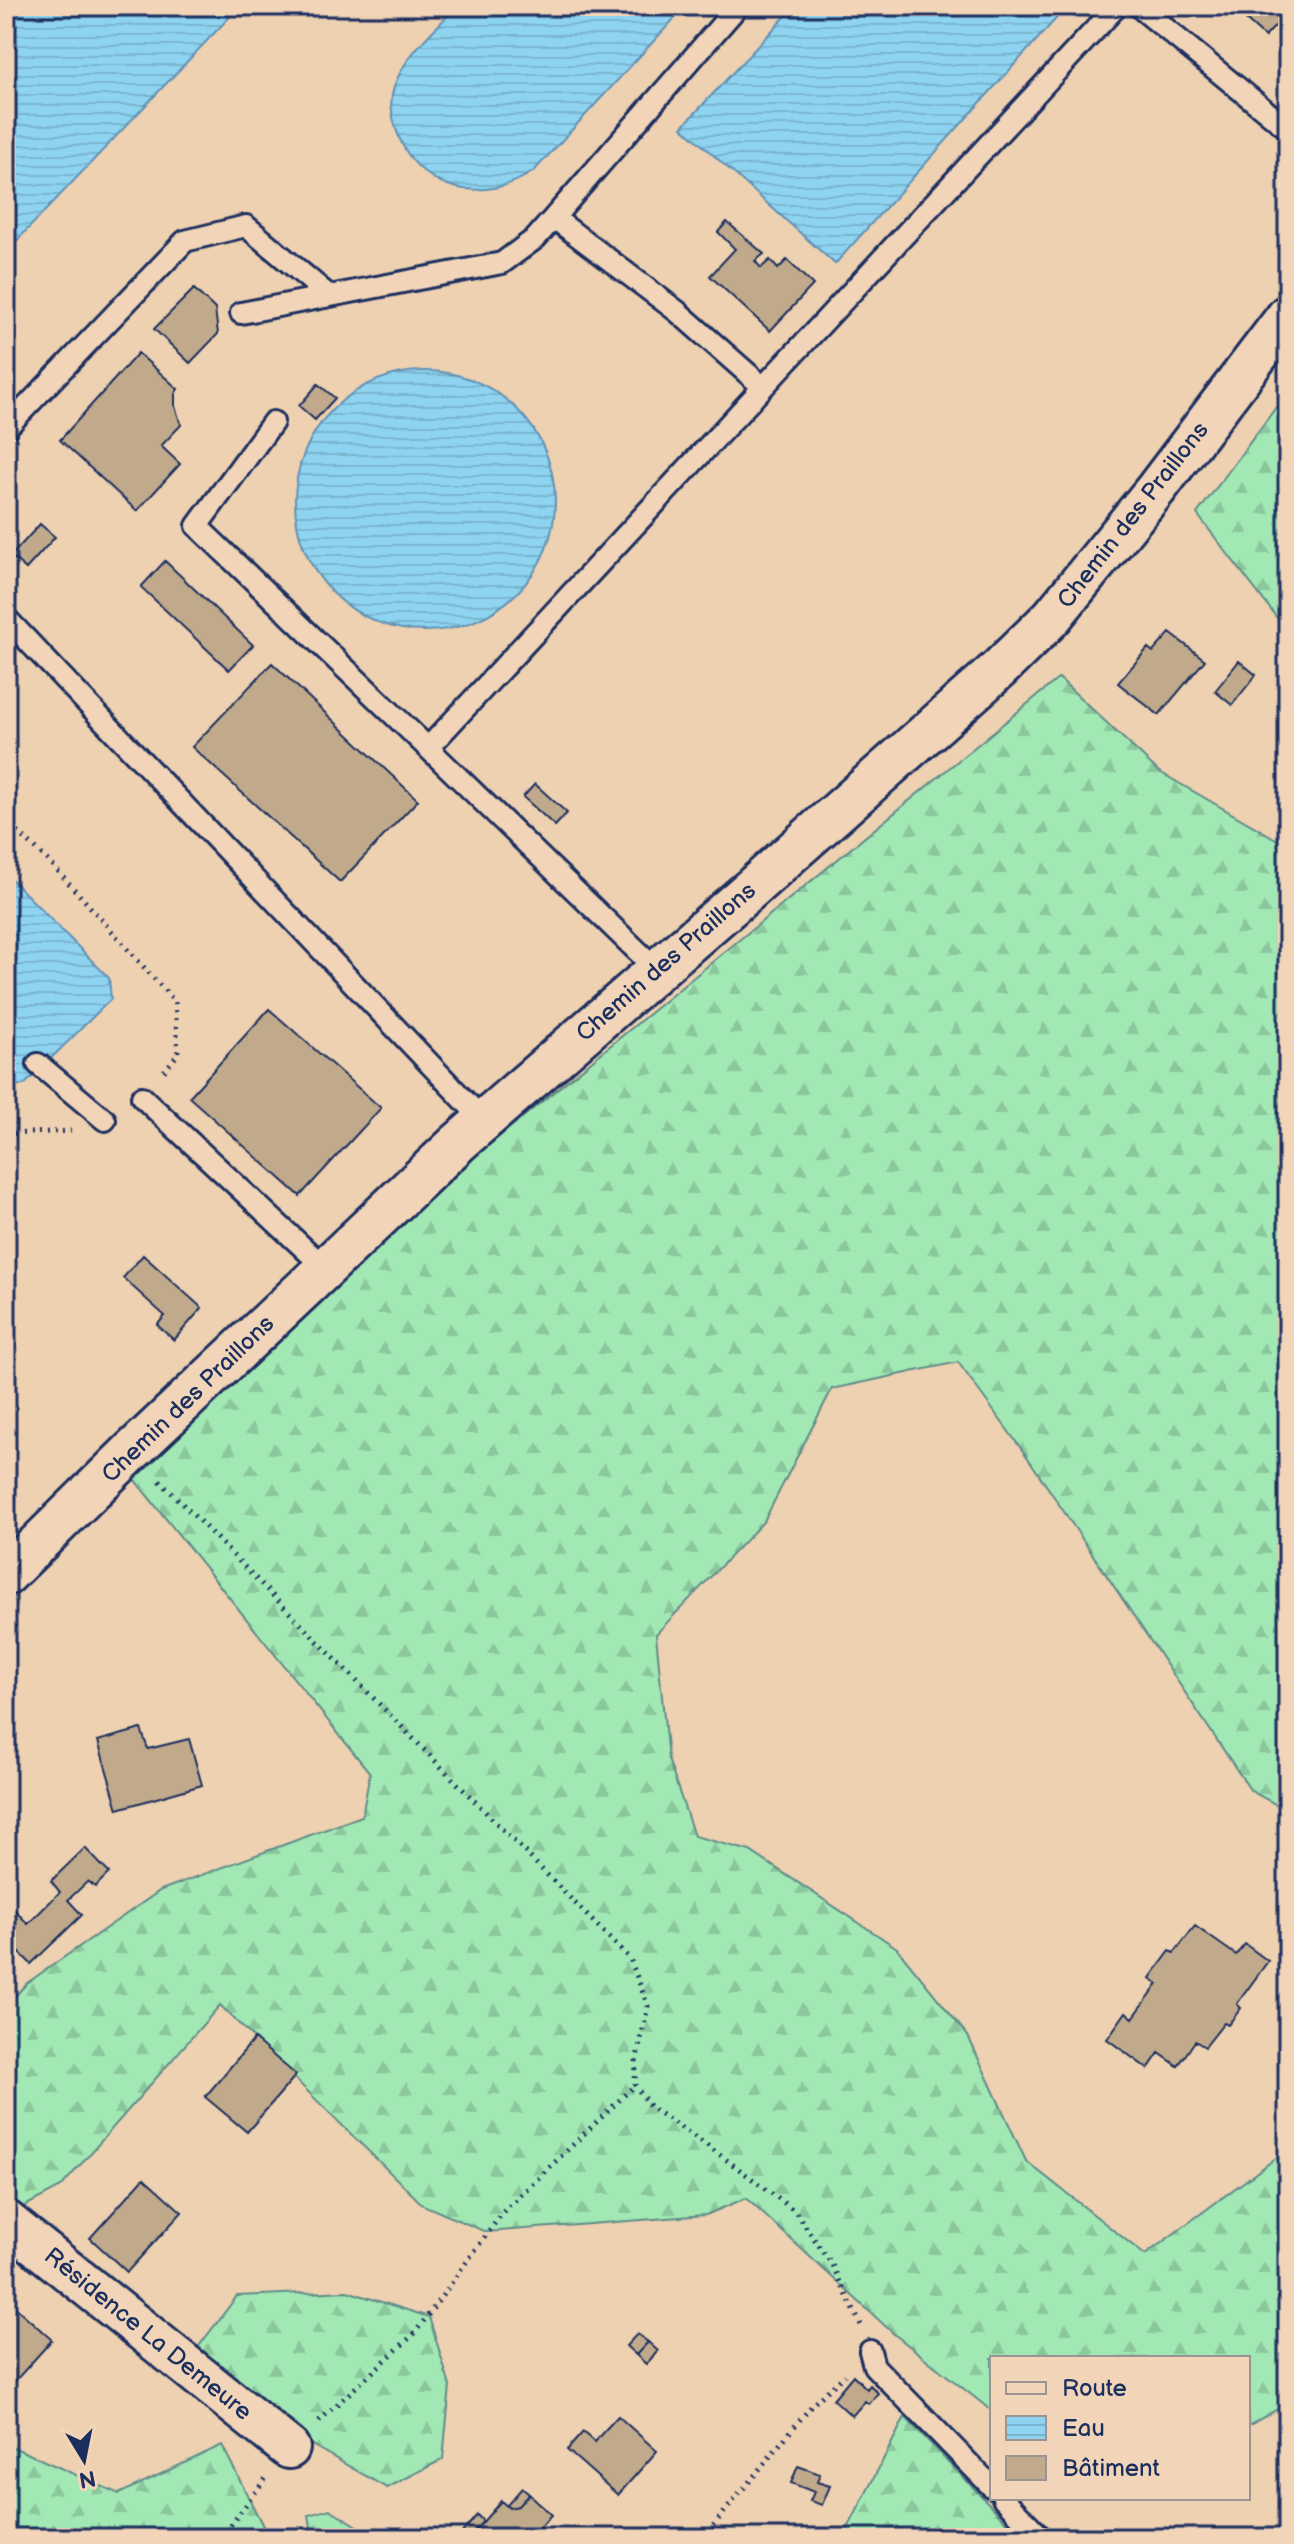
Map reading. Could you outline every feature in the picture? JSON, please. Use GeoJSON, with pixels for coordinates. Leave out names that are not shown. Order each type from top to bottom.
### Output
{"type":"FeatureCollection","features":[{"type":"Feature","properties":{"kind":"street","name":"Chemin des Praillons"},"geometry":{"type":"LineString","coordinates":[[6,1575],[131,1452],[484,1121],[988,679],[1052,617],[1156,489],[1288,315]]}},
{"type":"Feature","properties":{"kind":"street","name":"Résidence La Demeure"},"geometry":{"type":"LineString","coordinates":[[6,2221],[289,2448]]}},
{"type":"Feature","properties":{"kind":"lane"},"geometry":{"type":"LineString","coordinates":[[241,313],[502,263],[536,238],[738,6]]}},
{"type":"Feature","properties":{"kind":"lane"},"geometry":{"type":"LineString","coordinates":[[428,748],[1117,6]]}},
{"type":"Feature","properties":{"kind":"lane"},"geometry":{"type":"LineString","coordinates":[[1138,6],[1288,129]]}},
{"type":"Feature","properties":{"kind":"lane"},"geometry":{"type":"LineString","coordinates":[[554,218],[678,312],[763,387]]}},
{"type":"Feature","properties":{"kind":"lane"},"geometry":{"type":"LineString","coordinates":[[6,428],[185,241],[246,226],[329,296]]}},
{"type":"Feature","properties":{"kind":"lane"},"geometry":{"type":"LineString","coordinates":[[273,422],[197,526],[657,970]]}},
{"type":"Feature","properties":{"kind":"lane"},"geometry":{"type":"LineString","coordinates":[[6,618],[484,1121]]}},
{"type":"Feature","properties":{"kind":"lane"},"geometry":{"type":"LineString","coordinates":[[38,1064],[105,1120]]}},
{"type":"Feature","properties":{"kind":"lane"},"geometry":{"type":"LineString","coordinates":[[142,1097],[325,1268]]}},
{"type":"Feature","properties":{"kind":"lane"},"geometry":{"type":"LineString","coordinates":[[870,2351],[874,2366],[990,2485]]}},
{"type":"Feature","properties":{"kind":"lane"},"geometry":{"type":"LineString","coordinates":[[1005,2500],[1042,2538]]}},
{"type":"Feature","properties":{"kind":"path"},"geometry":{"type":"LineString","coordinates":[[6,821],[50,862],[175,1002],[178,1054],[142,1097]]}},
{"type":"Feature","properties":{"kind":"path"},"geometry":{"type":"LineString","coordinates":[[6,1134],[69,1131],[105,1120]]}},
{"type":"Feature","properties":{"kind":"path"},"geometry":{"type":"LineString","coordinates":[[131,1452],[630,1959],[648,2006],[636,2062],[635,2085],[650,2107],[795,2211],[831,2263],[859,2319],[870,2351],[813,2404],[703,2538]]}},
{"type":"Feature","properties":{"kind":"path"},"geometry":{"type":"LineString","coordinates":[[221,2538],[289,2448],[415,2333],[503,2212],[635,2085]]}},
{"type":"Feature","properties":{"kind":"green space"},"geometry":{"type":"Polygon","coordinates":[[[1288,391],[1288,632],[1197,514],[1288,391]]]}},
{"type":"Feature","properties":{"kind":"green space"},"geometry":{"type":"Polygon","coordinates":[[[1059,678],[1158,771],[1283,843],[1288,842],[1288,1811],[1251,1791],[1028,1458],[958,1362],[832,1389],[764,1521],[656,1634],[668,1759],[694,1836],[750,1851],[897,1948],[968,2036],[1026,2161],[1145,2255],[1288,2149],[1288,2403],[1250,2425],[1250,2356],[990,2356],[990,2409],[894,2334],[746,2198],[706,2215],[486,2232],[423,2205],[220,2005],[61,2187],[6,2216],[6,2006],[27,1983],[161,1890],[362,1816],[370,1773],[130,1474],[412,1208],[1059,678]]]}},
{"type":"Feature","properties":{"kind":"green space"},"geometry":{"type":"Polygon","coordinates":[[[347,2291],[429,2317],[450,2386],[443,2459],[387,2488],[181,2370],[237,2296],[347,2291]]]}},
{"type":"Feature","properties":{"kind":"green space"},"geometry":{"type":"Polygon","coordinates":[[[905,2417],[1022,2538],[843,2538],[905,2417]]]}},
{"type":"Feature","properties":{"kind":"green space"},"geometry":{"type":"Polygon","coordinates":[[[6,2444],[119,2494],[222,2445],[269,2538],[6,2538],[6,2444]]]}},
{"type":"Feature","properties":{"kind":"green space"},"geometry":{"type":"Polygon","coordinates":[[[330,2509],[377,2538],[313,2538],[309,2515],[330,2509]]]}},
{"type":"Feature","properties":{"kind":"water"},"geometry":{"type":"Polygon","coordinates":[[[6,6],[240,6],[6,252],[6,6]]]}},
{"type":"Feature","properties":{"kind":"water"},"geometry":{"type":"Polygon","coordinates":[[[457,6],[686,6],[534,171],[514,182],[473,190],[453,187],[419,167],[396,129],[392,108],[394,87],[405,64],[457,6]]]}},
{"type":"Feature","properties":{"kind":"water"},"geometry":{"type":"Polygon","coordinates":[[[795,6],[1055,6],[1062,12],[835,264],[682,127],[795,6]]]}},
{"type":"Feature","properties":{"kind":"water"},"geometry":{"type":"Polygon","coordinates":[[[425,371],[475,381],[517,409],[545,451],[555,501],[545,551],[517,593],[475,621],[425,631],[375,621],[333,593],[305,551],[295,501],[305,451],[333,409],[375,381],[425,371]]]}},
{"type":"Feature","properties":{"kind":"water"},"geometry":{"type":"Polygon","coordinates":[[[6,874],[109,978],[111,999],[25,1084],[6,1090],[6,874]]]}},
{"type":"Feature","properties":{"kind":"building"},"geometry":{"type":"Polygon","coordinates":[[[1230,6],[1288,6],[1288,12],[1265,37],[1230,6]]]}},
{"type":"Feature","properties":{"kind":"building"},"geometry":{"type":"Polygon","coordinates":[[[727,222],[764,254],[755,261],[761,268],[770,260],[778,269],[787,260],[813,285],[770,331],[710,276],[735,249],[718,232],[727,222]]]}},
{"type":"Feature","properties":{"kind":"building"},"geometry":{"type":"Polygon","coordinates":[[[194,289],[215,309],[218,334],[190,363],[154,329],[194,289]]]}},
{"type":"Feature","properties":{"kind":"building"},"geometry":{"type":"Polygon","coordinates":[[[138,353],[178,389],[175,406],[181,425],[161,446],[180,464],[137,511],[60,440],[138,353]]]}},
{"type":"Feature","properties":{"kind":"building"},"geometry":{"type":"Polygon","coordinates":[[[318,384],[335,398],[315,420],[299,406],[318,384]]]}},
{"type":"Feature","properties":{"kind":"building"},"geometry":{"type":"Polygon","coordinates":[[[40,524],[55,537],[26,569],[11,556],[40,524]]]}},
{"type":"Feature","properties":{"kind":"building"},"geometry":{"type":"Polygon","coordinates":[[[165,561],[253,645],[229,670],[141,587],[165,561]]]}},
{"type":"Feature","properties":{"kind":"building"},"geometry":{"type":"Polygon","coordinates":[[[1170,633],[1205,660],[1159,715],[1118,683],[1148,648],[1153,652],[1170,633]]]}},
{"type":"Feature","properties":{"kind":"building"},"geometry":{"type":"Polygon","coordinates":[[[1239,661],[1256,675],[1232,705],[1215,691],[1239,661]]]}},
{"type":"Feature","properties":{"kind":"building"},"geometry":{"type":"Polygon","coordinates":[[[272,663],[418,800],[340,882],[192,747],[272,663]]]}},
{"type":"Feature","properties":{"kind":"building"},"geometry":{"type":"Polygon","coordinates":[[[535,784],[567,813],[555,826],[523,797],[535,784]]]}},
{"type":"Feature","properties":{"kind":"building"},"geometry":{"type":"Polygon","coordinates":[[[269,1009],[381,1108],[300,1196],[189,1097],[269,1009]]]}},
{"type":"Feature","properties":{"kind":"building"},"geometry":{"type":"Polygon","coordinates":[[[143,1255],[202,1308],[174,1340],[157,1325],[165,1316],[123,1278],[143,1255]]]}},
{"type":"Feature","properties":{"kind":"building"},"geometry":{"type":"Polygon","coordinates":[[[141,1729],[148,1749],[189,1739],[202,1785],[118,1809],[98,1741],[141,1729]]]}},
{"type":"Feature","properties":{"kind":"building"},"geometry":{"type":"Polygon","coordinates":[[[85,1848],[109,1873],[95,1887],[88,1881],[68,1900],[82,1915],[31,1964],[6,1939],[6,1901],[28,1924],[60,1892],[51,1881],[85,1848]]]}},
{"type":"Feature","properties":{"kind":"building"},"geometry":{"type":"Polygon","coordinates":[[[1195,1926],[1236,1955],[1245,1944],[1268,1961],[1237,2004],[1241,2008],[1205,2047],[1195,2041],[1178,2066],[1159,2053],[1148,2069],[1107,2039],[1126,2012],[1133,2018],[1158,1984],[1150,1978],[1170,1951],[1174,1953],[1195,1926]]]}},
{"type":"Feature","properties":{"kind":"building"},"geometry":{"type":"Polygon","coordinates":[[[254,2039],[296,2075],[247,2132],[205,2097],[254,2039]]]}},
{"type":"Feature","properties":{"kind":"building"},"geometry":{"type":"Polygon","coordinates":[[[144,2178],[182,2212],[127,2272],[90,2238],[144,2178]]]}},
{"type":"Feature","properties":{"kind":"building"},"geometry":{"type":"Polygon","coordinates":[[[13,2305],[52,2340],[6,2391],[6,2312],[13,2305]]]}},
{"type":"Feature","properties":{"kind":"building"},"geometry":{"type":"Polygon","coordinates":[[[637,2334],[648,2342],[636,2355],[626,2346],[637,2334]]]}},
{"type":"Feature","properties":{"kind":"building"},"geometry":{"type":"Polygon","coordinates":[[[648,2342],[658,2351],[646,2364],[636,2355],[648,2342]]]}},
{"type":"Feature","properties":{"kind":"building"},"geometry":{"type":"Polygon","coordinates":[[[853,2375],[867,2389],[870,2385],[878,2393],[869,2404],[865,2401],[852,2416],[833,2399],[853,2375]]]}},
{"type":"Feature","properties":{"kind":"building"},"geometry":{"type":"Polygon","coordinates":[[[618,2416],[657,2451],[618,2495],[567,2450],[583,2432],[594,2442],[618,2416]]]}},
{"type":"Feature","properties":{"kind":"building"},"geometry":{"type":"Polygon","coordinates":[[[798,2466],[820,2474],[817,2482],[830,2486],[822,2505],[810,2501],[814,2492],[791,2483],[798,2466]]]}},
{"type":"Feature","properties":{"kind":"building"},"geometry":{"type":"Polygon","coordinates":[[[522,2488],[529,2494],[518,2506],[509,2508],[507,2505],[522,2488]]]}},
{"type":"Feature","properties":{"kind":"building"},"geometry":{"type":"Polygon","coordinates":[[[529,2494],[551,2515],[537,2531],[540,2534],[537,2538],[469,2538],[501,2501],[509,2508],[518,2506],[529,2494]]]}},
{"type":"Feature","properties":{"kind":"building"},"geometry":{"type":"Polygon","coordinates":[[[477,2515],[483,2521],[469,2538],[465,2538],[461,2534],[477,2515]]]}}]}
